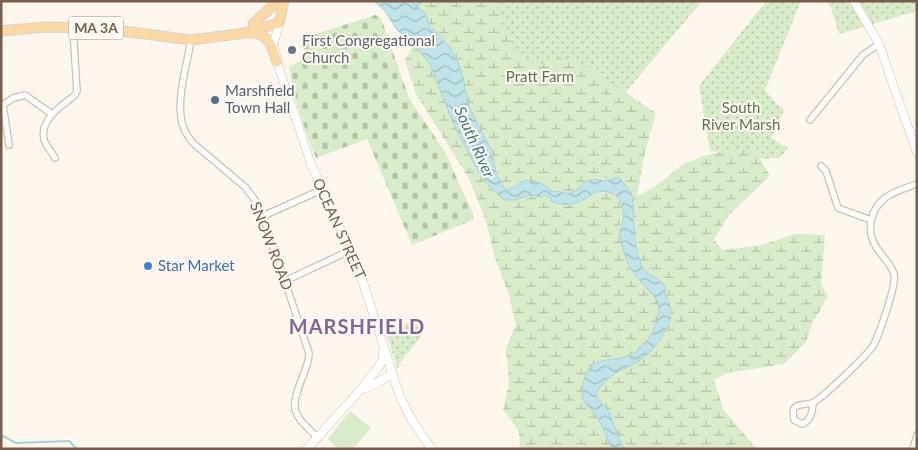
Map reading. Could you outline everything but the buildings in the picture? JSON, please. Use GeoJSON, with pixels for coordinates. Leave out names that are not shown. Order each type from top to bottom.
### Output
{"type":"FeatureCollection","features":[{"type":"Feature","properties":{"kind":"main road","name":"MA 3A"},"geometry":{"type":"LineString","coordinates":[[254,24],[278,1]]}},
{"type":"Feature","properties":{"kind":"main road","name":"OCEAN STREET"},"geometry":{"type":"LineString","coordinates":[[284,1],[274,43],[277,62],[310,164],[360,273],[392,374],[406,410],[432,449]]}},
{"type":"Feature","properties":{"kind":"main road"},"geometry":{"type":"LineString","coordinates":[[854,1],[879,44],[917,153]]}},
{"type":"Feature","properties":{"kind":"main road","name":"MA 3A"},"geometry":{"type":"LineString","coordinates":[[230,35],[262,22],[279,23]]}},
{"type":"Feature","properties":{"kind":"main road","name":"MA 3A"},"geometry":{"type":"LineString","coordinates":[[1,31],[23,28],[73,28],[131,31],[191,40],[245,33],[279,23]]}},
{"type":"Feature","properties":{"kind":"main road"},"geometry":{"type":"LineString","coordinates":[[245,33],[260,34],[267,39],[273,49],[277,62]]}},
{"type":"Feature","properties":{"kind":"main road"},"geometry":{"type":"LineString","coordinates":[[307,449],[370,378],[381,363],[383,347]]}},
{"type":"Feature","properties":{"kind":"main road"},"geometry":{"type":"LineString","coordinates":[[370,378],[383,374],[392,374]]}},
{"type":"Feature","properties":{"kind":"main road"},"geometry":{"type":"LineString","coordinates":[[361,389],[379,382],[392,374]]}},
{"type":"Feature","properties":{"kind":"street"},"geometry":{"type":"LineString","coordinates":[[55,158],[44,142],[44,129],[52,114],[75,95],[77,90],[73,28]]}},
{"type":"Feature","properties":{"kind":"street","name":"SNOW ROAD"},"geometry":{"type":"LineString","coordinates":[[191,40],[181,98],[181,119],[184,129],[193,143],[245,186],[264,216],[309,353],[308,363],[296,393],[295,410],[300,420],[318,438]]}},
{"type":"Feature","properties":{"kind":"street"},"geometry":{"type":"LineString","coordinates":[[810,120],[863,54],[879,44]]}},
{"type":"Feature","properties":{"kind":"street"},"geometry":{"type":"LineString","coordinates":[[9,145],[3,105],[13,98],[25,95],[52,114]]}},
{"type":"Feature","properties":{"kind":"street"},"geometry":{"type":"LineString","coordinates":[[821,166],[826,171],[838,208],[870,220]]}},
{"type":"Feature","properties":{"kind":"street"},"geometry":{"type":"LineString","coordinates":[[813,403],[854,368],[874,344],[895,280],[894,273],[874,244],[870,220],[878,205],[885,198],[917,184]]}},
{"type":"Feature","properties":{"kind":"street"},"geometry":{"type":"LineString","coordinates":[[264,216],[321,190]]}},
{"type":"Feature","properties":{"kind":"street"},"geometry":{"type":"LineString","coordinates":[[285,281],[351,250]]}},
{"type":"Feature","properties":{"kind":"street"},"geometry":{"type":"LineString","coordinates":[[913,449],[917,435]]}},
{"type":"Feature","properties":{"kind":"green space","name":"Pratt Farm"},"geometry":{"type":"Polygon","coordinates":[[[411,1],[702,1],[546,187],[464,73],[461,75],[455,56],[411,1]]]}},
{"type":"Feature","properties":{"kind":"green space"},"geometry":{"type":"Polygon","coordinates":[[[411,1],[495,1],[517,54],[540,66],[561,57],[588,67],[656,113],[645,152],[637,196],[653,188],[682,165],[703,156],[740,148],[755,150],[770,176],[728,216],[714,240],[723,250],[762,245],[795,234],[825,235],[821,284],[828,296],[812,324],[806,342],[784,364],[727,373],[714,380],[723,409],[757,449],[625,449],[609,412],[596,396],[597,389],[603,383],[621,373],[664,333],[669,325],[672,314],[661,280],[647,272],[638,256],[631,193],[617,177],[590,179],[571,193],[553,192],[541,183],[517,184],[509,190],[504,188],[500,182],[491,149],[469,107],[463,77],[457,60],[449,46],[429,24],[426,14],[411,1]]]}},
{"type":"Feature","properties":{"kind":"green space","name":"South River Marsh"},"geometry":{"type":"Polygon","coordinates":[[[766,1],[801,1],[765,90],[784,110],[771,138],[788,148],[781,157],[766,159],[710,151],[699,86],[766,1]]]}},
{"type":"Feature","properties":{"kind":"green space"},"geometry":{"type":"Polygon","coordinates":[[[826,1],[917,1],[917,11],[839,34],[831,7],[826,1]]]}},
{"type":"Feature","properties":{"kind":"green space"},"geometry":{"type":"Polygon","coordinates":[[[375,15],[381,18],[409,98],[445,152],[473,214],[473,220],[412,245],[367,139],[316,158],[300,113],[289,67],[305,58],[301,39],[375,15]]]}},
{"type":"Feature","properties":{"kind":"green space"},"geometry":{"type":"Polygon","coordinates":[[[414,44],[430,64],[490,188],[525,198],[531,195],[545,194],[552,199],[551,201],[561,205],[573,204],[603,193],[609,193],[620,200],[622,211],[620,235],[629,266],[657,300],[659,307],[654,330],[639,350],[624,357],[604,361],[586,373],[582,394],[597,416],[612,449],[520,449],[519,431],[503,409],[509,383],[506,348],[516,325],[508,292],[495,258],[485,218],[468,177],[416,94],[405,60],[414,44]]]}},
{"type":"Feature","properties":{"kind":"green space"},"geometry":{"type":"Polygon","coordinates":[[[413,321],[423,334],[397,368],[386,331],[413,321]]]}},
{"type":"Feature","properties":{"kind":"green space"},"geometry":{"type":"Polygon","coordinates":[[[350,411],[371,428],[353,449],[338,449],[328,439],[350,411]]]}},
{"type":"Feature","properties":{"kind":"water","name":"South River"},"geometry":{"type":"Polygon","coordinates":[[[374,1],[411,1],[426,14],[429,25],[449,46],[457,60],[463,77],[469,107],[491,149],[497,175],[504,188],[509,190],[525,180],[541,183],[553,192],[569,193],[574,192],[583,183],[591,179],[608,180],[620,178],[631,193],[638,255],[644,269],[665,286],[665,295],[670,304],[671,318],[668,327],[650,352],[608,379],[598,390],[596,396],[609,412],[625,449],[612,449],[599,421],[584,401],[582,395],[584,380],[591,366],[602,361],[630,355],[637,351],[643,346],[653,331],[658,315],[659,307],[657,300],[629,266],[625,255],[620,234],[623,211],[620,201],[608,192],[594,194],[569,205],[550,201],[552,199],[545,195],[541,197],[531,195],[514,200],[505,200],[490,188],[477,169],[453,123],[430,64],[414,44],[397,30],[385,11],[374,1]]]}},
{"type":"Feature","properties":{"kind":"waterway"},"geometry":{"type":"LineString","coordinates":[[416,7],[424,1]]}},
{"type":"Feature","properties":{"kind":"waterway"},"geometry":{"type":"LineString","coordinates":[[1,435],[16,443],[69,441],[77,449]]}},
{"type":"Feature","properties":{"kind":"place","name":"First Congregational Church"},"geometry":{"type":"Point","coordinates":[292,50]}},
{"type":"Feature","properties":{"kind":"place","name":"Marshfield Town Hall"},"geometry":{"type":"Point","coordinates":[215,100]}},
{"type":"Feature","properties":{"kind":"place","name":"Star Market"},"geometry":{"type":"Point","coordinates":[148,266]}},
{"type":"Feature","properties":{"kind":"district","name":"MARSHFIELD"},"geometry":{"type":"Point","coordinates":[357,327]}}]}
